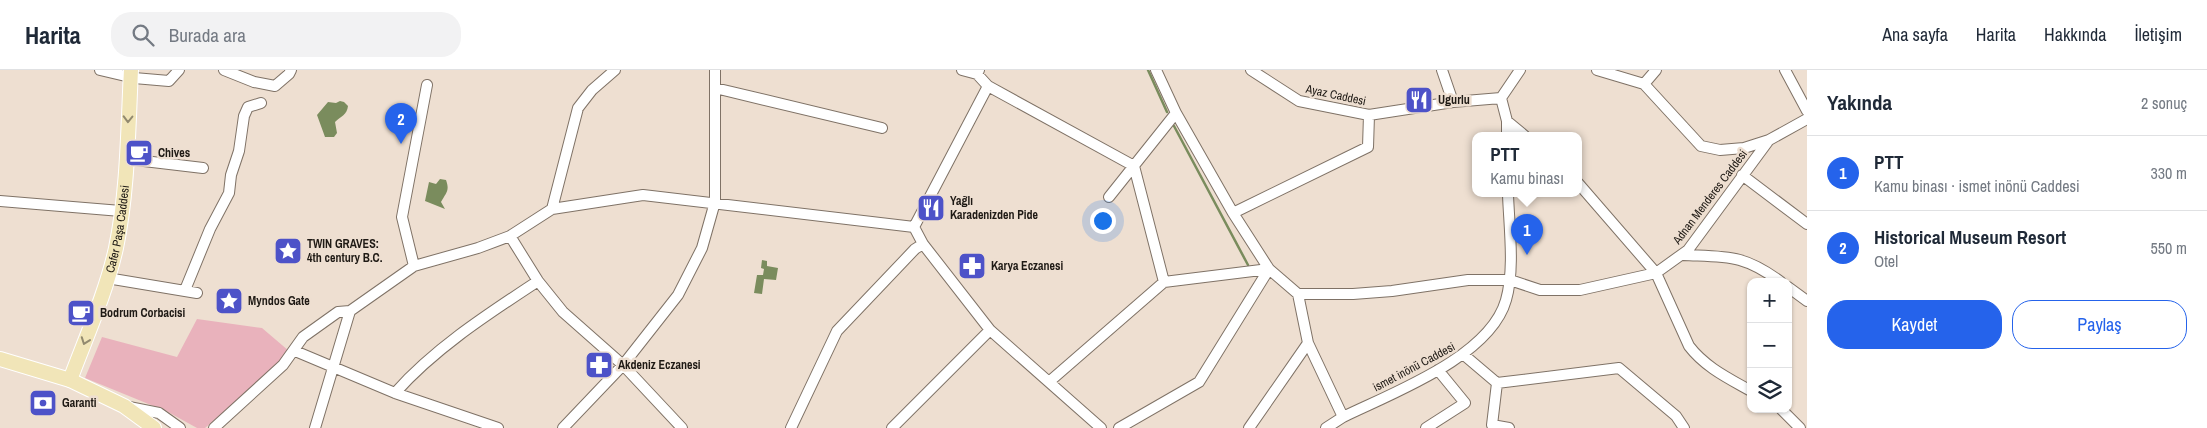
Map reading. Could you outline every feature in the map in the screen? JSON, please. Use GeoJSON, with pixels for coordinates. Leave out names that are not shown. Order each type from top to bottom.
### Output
{"type":"FeatureCollection","features":[{"type":"Feature","properties":{"kind":"main road","name":"Cafer Paşa Caddesi"},"geometry":{"type":"LineString","coordinates":[[70,380],[116,248],[127,158],[131,74]]}},
{"type":"Feature","properties":{"kind":"main road"},"geometry":{"type":"LineString","coordinates":[[0,359],[70,380],[124,406],[153,427]]}},
{"type":"Feature","properties":{"kind":"street"},"geometry":{"type":"LineString","coordinates":[[100,70],[169,81],[179,70]]}},
{"type":"Feature","properties":{"kind":"street"},"geometry":{"type":"LineString","coordinates":[[224,70],[254,82],[275,86],[291,70]]}},
{"type":"Feature","properties":{"kind":"street"},"geometry":{"type":"LineString","coordinates":[[552,209],[578,108],[592,90],[614,70]]}},
{"type":"Feature","properties":{"kind":"street"},"geometry":{"type":"LineString","coordinates":[[564,428],[623,365],[678,295],[702,248],[715,202],[715,70]]}},
{"type":"Feature","properties":{"kind":"street"},"geometry":{"type":"LineString","coordinates":[[962,70],[978,72],[988,86],[1134,166],[1164,282]]}},
{"type":"Feature","properties":{"kind":"street"},"geometry":{"type":"LineString","coordinates":[[1156,70],[1176,113],[1233,213],[1269,269],[1298,294],[1308,343],[1343,417]]}},
{"type":"Feature","properties":{"kind":"street","name":"Ayaz Caddesi"},"geometry":{"type":"LineString","coordinates":[[1251,70],[1299,101],[1369,115],[1453,102],[1501,98]]}},
{"type":"Feature","properties":{"kind":"street"},"geometry":{"type":"LineString","coordinates":[[1442,70],[1453,102]]}},
{"type":"Feature","properties":{"kind":"street"},"geometry":{"type":"LineString","coordinates":[[1507,132],[1507,121],[1501,98],[1520,70]]}},
{"type":"Feature","properties":{"kind":"street"},"geometry":{"type":"LineString","coordinates":[[1597,70],[1644,84],[1701,146],[1720,150],[1769,140]]}},
{"type":"Feature","properties":{"kind":"street"},"geometry":{"type":"LineString","coordinates":[[1644,84],[1656,70]]}},
{"type":"Feature","properties":{"kind":"street"},"geometry":{"type":"LineString","coordinates":[[1785,70],[1806,120]]}},
{"type":"Feature","properties":{"kind":"street"},"geometry":{"type":"LineString","coordinates":[[414,266],[402,217],[427,85]]}},
{"type":"Feature","properties":{"kind":"street"},"geometry":{"type":"LineString","coordinates":[[914,227],[988,86]]}},
{"type":"Feature","properties":{"kind":"street"},"geometry":{"type":"LineString","coordinates":[[715,88],[882,128]]}},
{"type":"Feature","properties":{"kind":"street"},"geometry":{"type":"LineString","coordinates":[[185,290],[210,229],[229,193],[231,175],[239,151],[244,116],[248,107],[261,103]]}},
{"type":"Feature","properties":{"kind":"street"},"geometry":{"type":"LineString","coordinates":[[1109,197],[1176,113]]}},
{"type":"Feature","properties":{"kind":"street"},"geometry":{"type":"LineString","coordinates":[[1233,213],[1368,147],[1369,115]]}},
{"type":"Feature","properties":{"kind":"street","name":"Adnan Menderes Caddesi"},"geometry":{"type":"LineString","coordinates":[[1298,294],[1353,294],[1392,291],[1468,280],[1510,280],[1540,290],[1580,290],[1656,273],[1682,255],[1769,140],[1806,120]]}},
{"type":"Feature","properties":{"kind":"street"},"geometry":{"type":"LineString","coordinates":[[1507,121],[1520,132]]}},
{"type":"Feature","properties":{"kind":"street"},"geometry":{"type":"LineString","coordinates":[[127,158],[203,168]]}},
{"type":"Feature","properties":{"kind":"street"},"geometry":{"type":"LineString","coordinates":[[1742,175],[1807,224]]}},
{"type":"Feature","properties":{"kind":"street"},"geometry":{"type":"LineString","coordinates":[[1582,188],[1656,273],[1689,346],[1697,356],[1709,368],[1747,389]]}},
{"type":"Feature","properties":{"kind":"street"},"geometry":{"type":"LineString","coordinates":[[214,428],[283,365],[303,337],[322,322],[338,312],[350,311],[414,266],[478,248],[510,236],[552,209],[643,194],[914,227]]}},
{"type":"Feature","properties":{"kind":"street","name":"ismet inönü Caddesi"},"geometry":{"type":"LineString","coordinates":[[1326,428],[1343,417],[1464,355],[1496,323],[1506,302],[1510,280],[1508,197]]}},
{"type":"Feature","properties":{"kind":"street"},"geometry":{"type":"LineString","coordinates":[[0,201],[121,211]]}},
{"type":"Feature","properties":{"kind":"street"},"geometry":{"type":"LineString","coordinates":[[914,227],[923,244],[990,330],[1101,428]]}},
{"type":"Feature","properties":{"kind":"street"},"geometry":{"type":"LineString","coordinates":[[510,236],[538,281],[563,312],[623,365],[682,428]]}},
{"type":"Feature","properties":{"kind":"street"},"geometry":{"type":"LineString","coordinates":[[791,428],[837,331],[915,248],[923,244]]}},
{"type":"Feature","properties":{"kind":"street"},"geometry":{"type":"LineString","coordinates":[[1682,255],[1734,257],[1758,265],[1776,278]]}},
{"type":"Feature","properties":{"kind":"street"},"geometry":{"type":"LineString","coordinates":[[1050,381],[1164,282],[1269,269]]}},
{"type":"Feature","properties":{"kind":"street"},"geometry":{"type":"LineString","coordinates":[[1119,428],[1199,382],[1269,269]]}},
{"type":"Feature","properties":{"kind":"street"},"geometry":{"type":"LineString","coordinates":[[107,278],[197,293]]}},
{"type":"Feature","properties":{"kind":"street"},"geometry":{"type":"LineString","coordinates":[[395,393],[417,368],[502,305],[538,281]]}},
{"type":"Feature","properties":{"kind":"street"},"geometry":{"type":"LineString","coordinates":[[1792,290],[1807,301]]}},
{"type":"Feature","properties":{"kind":"street"},"geometry":{"type":"LineString","coordinates":[[315,428],[350,311]]}},
{"type":"Feature","properties":{"kind":"street"},"geometry":{"type":"LineString","coordinates":[[892,428],[990,330]]}},
{"type":"Feature","properties":{"kind":"street"},"geometry":{"type":"LineString","coordinates":[[1249,428],[1308,343]]}},
{"type":"Feature","properties":{"kind":"street"},"geometry":{"type":"LineString","coordinates":[[294,351],[395,393],[498,428]]}},
{"type":"Feature","properties":{"kind":"street"},"geometry":{"type":"LineString","coordinates":[[1464,355],[1497,383],[1618,368],[1676,416],[1684,428]]}},
{"type":"Feature","properties":{"kind":"street"},"geometry":{"type":"LineString","coordinates":[[1426,428],[1465,403],[1438,370]]}},
{"type":"Feature","properties":{"kind":"street"},"geometry":{"type":"LineString","coordinates":[[1497,383],[1491,426],[1509,428]]}},
{"type":"Feature","properties":{"kind":"street"},"geometry":{"type":"LineString","coordinates":[[124,406],[159,413],[180,428]]}},
{"type":"Feature","properties":{"kind":"street"},"geometry":{"type":"LineString","coordinates":[[1785,413],[1800,428]]}},
{"type":"Feature","properties":{"kind":"shaded area"},"geometry":{"type":"Polygon","coordinates":[[[340,101],[348,106],[343,115],[335,122],[337,133],[334,137],[325,137],[317,115],[328,102],[336,103],[340,101]]]}},
{"type":"Feature","properties":{"kind":"shaded area"},"geometry":{"type":"Polygon","coordinates":[[[440,179],[446,180],[448,187],[441,202],[445,209],[425,201],[429,182],[436,184],[440,179]]]}},
{"type":"Feature","properties":{"kind":"shaded area"},"geometry":{"type":"Polygon","coordinates":[[[762,260],[767,261],[767,266],[778,268],[776,280],[764,279],[762,294],[754,293],[757,275],[763,275],[764,269],[761,268],[762,260]]]}},
{"type":"Feature","properties":{"kind":"shaded area"},"geometry":{"type":"Polygon","coordinates":[[[197,319],[262,328],[289,351],[281,364],[205,428],[197,428],[168,412],[85,378],[102,337],[177,357],[197,319]]]}},
{"type":"Feature","properties":{"kind":"waterway"},"geometry":{"type":"LineString","coordinates":[[1148,70],[1167,112]]}},
{"type":"Feature","properties":{"kind":"waterway"},"geometry":{"type":"LineString","coordinates":[[1174,126],[1248,265]]}},
{"type":"Feature","properties":{"kind":"place","name":"Ugurlu"},"geometry":{"type":"Point","coordinates":[1419,100]}},
{"type":"Feature","properties":{"kind":"place","name":"Historical Museum Resort"},"geometry":{"type":"Point","coordinates":[401,144]}},
{"type":"Feature","properties":{"kind":"place","name":"Chives"},"geometry":{"type":"Point","coordinates":[139,153]}},
{"type":"Feature","properties":{"kind":"place","name":"Yağlı Karadenizden Pide"},"geometry":{"type":"Point","coordinates":[931,208]}},
{"type":"Feature","properties":{"kind":"place","name":"TWIN GRAVES: 4th century B.C."},"geometry":{"type":"Point","coordinates":[288,251]}},
{"type":"Feature","properties":{"kind":"place","name":"PTT"},"geometry":{"type":"Point","coordinates":[1527,255]}},
{"type":"Feature","properties":{"kind":"place","name":"Karya Eczanesi"},"geometry":{"type":"Point","coordinates":[972,266]}},
{"type":"Feature","properties":{"kind":"place","name":"Myndos Gate"},"geometry":{"type":"Point","coordinates":[229,301]}},
{"type":"Feature","properties":{"kind":"place","name":"Bodrum Corbacisi"},"geometry":{"type":"Point","coordinates":[81,313]}},
{"type":"Feature","properties":{"kind":"place","name":"Akdeniz Eczanesi"},"geometry":{"type":"Point","coordinates":[599,365]}},
{"type":"Feature","properties":{"kind":"place","name":"Garanti"},"geometry":{"type":"Point","coordinates":[43,403]}}]}
